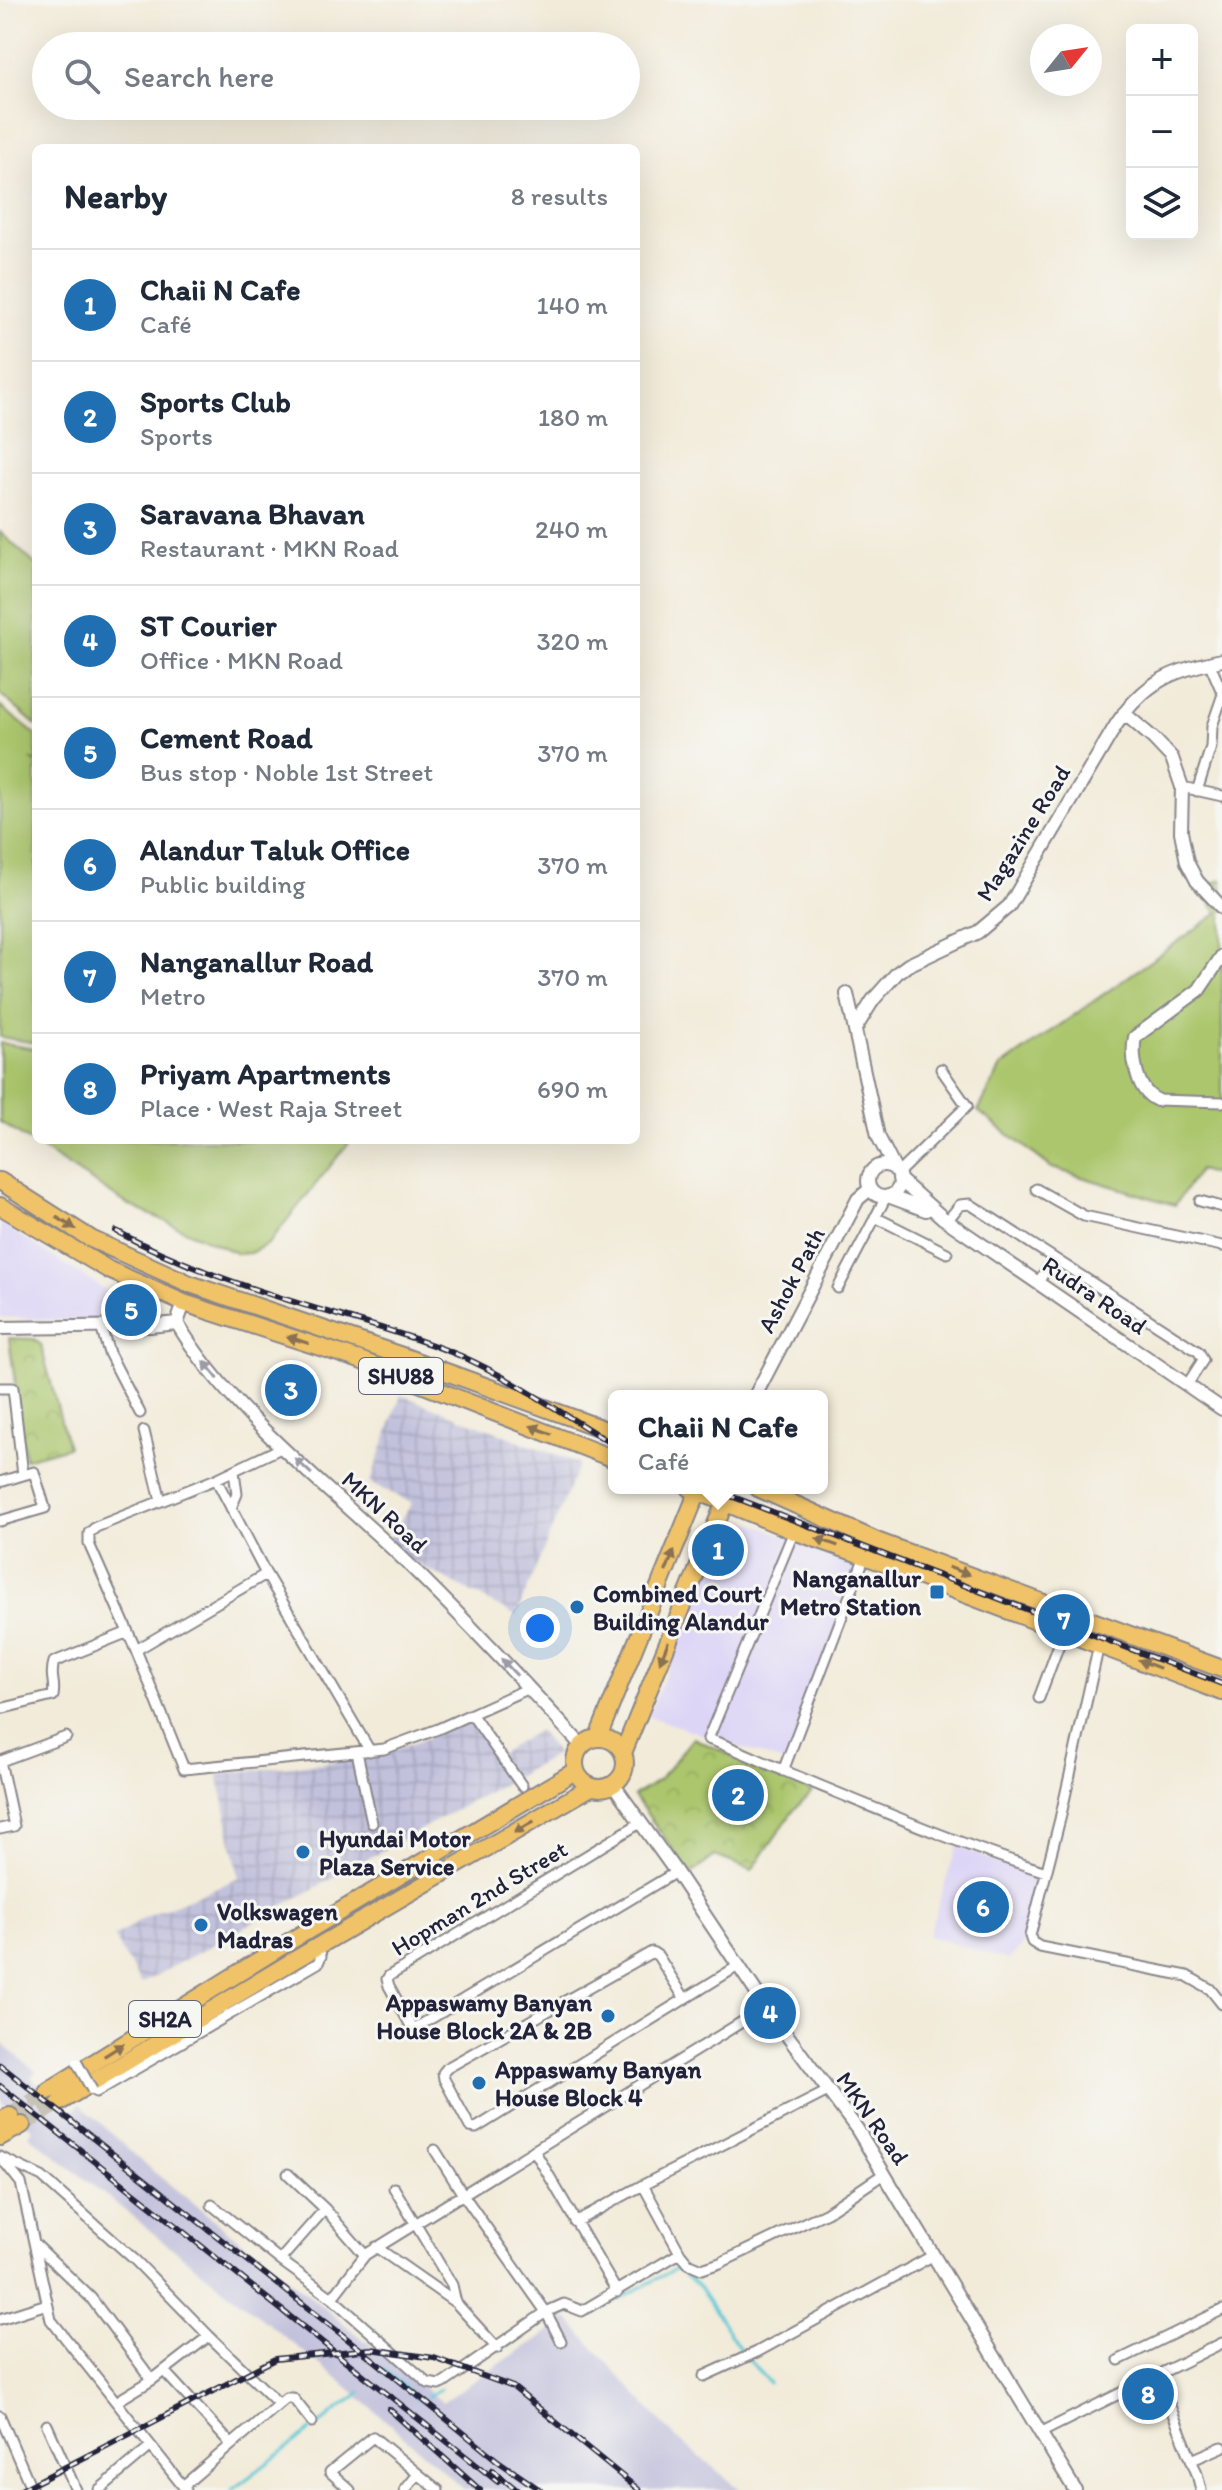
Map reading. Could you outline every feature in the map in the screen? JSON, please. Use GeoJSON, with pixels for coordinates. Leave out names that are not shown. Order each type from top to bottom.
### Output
{"type":"FeatureCollection","features":[{"type":"Feature","properties":{"kind":"main road","name":"SHU88"},"geometry":{"type":"LineString","coordinates":[[0,1181],[91,1239],[190,1284],[608,1431]]}},
{"type":"Feature","properties":{"kind":"main road","name":"SHU88"},"geometry":{"type":"LineString","coordinates":[[0,1206],[84,1257],[184,1303],[357,1359],[608,1457]]}},
{"type":"Feature","properties":{"kind":"main road"},"geometry":{"type":"LineString","coordinates":[[84,1257],[91,1239]]}},
{"type":"Feature","properties":{"kind":"main road"},"geometry":{"type":"LineString","coordinates":[[184,1303],[190,1284]]}},
{"type":"Feature","properties":{"kind":"main road"},"geometry":{"type":"LineString","coordinates":[[598,1737],[692,1494]]}},
{"type":"Feature","properties":{"kind":"main road"},"geometry":{"type":"LineString","coordinates":[[704,1494],[794,1531],[1222,1692]]}},
{"type":"Feature","properties":{"kind":"main road"},"geometry":{"type":"LineString","coordinates":[[771,1494],[879,1542],[1222,1669]]}},
{"type":"Feature","properties":{"kind":"main road"},"geometry":{"type":"LineString","coordinates":[[623,1753],[725,1502]]}},
{"type":"Feature","properties":{"kind":"main road"},"geometry":{"type":"LineString","coordinates":[[591,1787],[575,1771],[574,1760],[581,1745],[598,1737],[609,1739],[623,1753],[623,1773],[613,1784]]}},
{"type":"Feature","properties":{"kind":"main road","name":"SH2A"},"geometry":{"type":"LineString","coordinates":[[575,1771],[315,1927],[54,2096],[322,1945],[591,1787],[602,1788],[613,1784]]}},
{"type":"Feature","properties":{"kind":"main road"},"geometry":{"type":"LineString","coordinates":[[315,1927],[322,1945]]}},
{"type":"Feature","properties":{"kind":"main road"},"geometry":{"type":"LineString","coordinates":[[0,2137],[11,2121]]}},
{"type":"Feature","properties":{"kind":"street"},"geometry":{"type":"LineString","coordinates":[[1197,791],[1211,747],[1212,726],[1222,695],[1215,661]]}},
{"type":"Feature","properties":{"kind":"street","name":"Magazine Road"},"geometry":{"type":"LineString","coordinates":[[855,1029],[873,1000],[897,973],[978,932],[1009,906],[1124,713],[1142,692],[1179,670],[1215,661]]}},
{"type":"Feature","properties":{"kind":"street"},"geometry":{"type":"LineString","coordinates":[[1124,713],[1172,758],[1182,787],[1181,832],[1187,862],[1197,881],[1222,908]]}},
{"type":"Feature","properties":{"kind":"street"},"geometry":{"type":"LineString","coordinates":[[1182,787],[1222,796]]}},
{"type":"Feature","properties":{"kind":"street"},"geometry":{"type":"LineString","coordinates":[[1222,956],[1199,990],[1135,1037],[1133,1047],[1137,1072],[1147,1094],[1157,1100],[1222,1102]]}},
{"type":"Feature","properties":{"kind":"street"},"geometry":{"type":"LineString","coordinates":[[847,994],[878,1136],[878,1156],[868,1176],[870,1189],[875,1195],[887,1196],[895,1192],[897,1174],[878,1136]]}},
{"type":"Feature","properties":{"kind":"street"},"geometry":{"type":"LineString","coordinates":[[897,1174],[967,1106],[941,1069]]}},
{"type":"Feature","properties":{"kind":"street"},"geometry":{"type":"LineString","coordinates":[[874,1168],[883,1165],[897,1174]]}},
{"type":"Feature","properties":{"kind":"street","name":"Rudra Road"},"geometry":{"type":"LineString","coordinates":[[897,1174],[945,1220],[1222,1409]]}},
{"type":"Feature","properties":{"kind":"street","name":"Ashok Path"},"geometry":{"type":"LineString","coordinates":[[758,1390],[857,1202],[870,1189]]}},
{"type":"Feature","properties":{"kind":"street"},"geometry":{"type":"LineString","coordinates":[[1036,1189],[1084,1216],[1222,1246]]}},
{"type":"Feature","properties":{"kind":"street"},"geometry":{"type":"LineString","coordinates":[[838,1288],[887,1196]]}},
{"type":"Feature","properties":{"kind":"street","name":"Rudra Road"},"geometry":{"type":"LineString","coordinates":[[887,1196],[945,1220]]}},
{"type":"Feature","properties":{"kind":"street"},"geometry":{"type":"LineString","coordinates":[[1200,1201],[1222,1207]]}},
{"type":"Feature","properties":{"kind":"street"},"geometry":{"type":"LineString","coordinates":[[945,1220],[960,1205],[970,1204],[1199,1352],[1203,1360],[1187,1385]]}},
{"type":"Feature","properties":{"kind":"street"},"geometry":{"type":"LineString","coordinates":[[875,1217],[947,1253]]}},
{"type":"Feature","properties":{"kind":"street"},"geometry":{"type":"LineString","coordinates":[[1038,1282],[1054,1259]]}},
{"type":"Feature","properties":{"kind":"street"},"geometry":{"type":"LineString","coordinates":[[0,1328],[177,1323],[184,1303]]}},
{"type":"Feature","properties":{"kind":"street","name":"MKN Road"},"geometry":{"type":"LineString","coordinates":[[177,1323],[214,1376],[283,1447],[398,1554],[581,1745]]}},
{"type":"Feature","properties":{"kind":"street"},"geometry":{"type":"LineString","coordinates":[[101,1327],[109,1353],[140,1413]]}},
{"type":"Feature","properties":{"kind":"street"},"geometry":{"type":"LineString","coordinates":[[0,1388],[13,1388],[23,1475]]}},
{"type":"Feature","properties":{"kind":"street"},"geometry":{"type":"LineString","coordinates":[[144,1431],[161,1501]]}},
{"type":"Feature","properties":{"kind":"street"},"geometry":{"type":"LineString","coordinates":[[283,1447],[216,1479],[96,1527],[89,1533],[89,1544],[184,1769],[370,1751],[397,1745],[529,1688]]}},
{"type":"Feature","properties":{"kind":"street"},"geometry":{"type":"LineString","coordinates":[[231,1508],[237,1494],[234,1471]]}},
{"type":"Feature","properties":{"kind":"street"},"geometry":{"type":"LineString","coordinates":[[0,1482],[34,1472],[45,1508],[0,1521]]}},
{"type":"Feature","properties":{"kind":"street"},"geometry":{"type":"LineString","coordinates":[[216,1479],[266,1574],[370,1751]]}},
{"type":"Feature","properties":{"kind":"street"},"geometry":{"type":"LineString","coordinates":[[794,1531],[708,1739],[742,1750],[783,1771],[999,1857],[1046,1872]]}},
{"type":"Feature","properties":{"kind":"street"},"geometry":{"type":"LineString","coordinates":[[783,1771],[865,1556]]}},
{"type":"Feature","properties":{"kind":"street"},"geometry":{"type":"LineString","coordinates":[[136,1650],[266,1574]]}},
{"type":"Feature","properties":{"kind":"street"},"geometry":{"type":"LineString","coordinates":[[1039,1698],[1064,1631]]}},
{"type":"Feature","properties":{"kind":"street"},"geometry":{"type":"LineString","coordinates":[[0,1709],[53,1696],[55,1688],[50,1673],[54,1662],[126,1633]]}},
{"type":"Feature","properties":{"kind":"street"},"geometry":{"type":"LineString","coordinates":[[1099,1645],[1031,1925],[1032,1942],[1040,1947],[1187,1976],[1210,1989],[1222,2004]]}},
{"type":"Feature","properties":{"kind":"street"},"geometry":{"type":"LineString","coordinates":[[472,1715],[522,1786]]}},
{"type":"Feature","properties":{"kind":"street"},"geometry":{"type":"LineString","coordinates":[[0,1829],[14,1826],[1,1761],[66,1737]]}},
{"type":"Feature","properties":{"kind":"street"},"geometry":{"type":"LineString","coordinates":[[357,1752],[372,1823]]}},
{"type":"Feature","properties":{"kind":"street","name":"MKN Road"},"geometry":{"type":"LineString","coordinates":[[613,1784],[766,2007],[857,2129],[1075,2490]]}},
{"type":"Feature","properties":{"kind":"street","name":"Hopman 2nd Street"},"geometry":{"type":"LineString","coordinates":[[640,1823],[389,1976],[389,1986],[414,2028],[676,1872]]}},
{"type":"Feature","properties":{"kind":"street"},"geometry":{"type":"LineString","coordinates":[[77,2062],[96,2092],[318,1963],[322,1945]]}},
{"type":"Feature","properties":{"kind":"street"},"geometry":{"type":"LineString","coordinates":[[685,1999],[658,1956],[652,1952],[447,2068],[443,2073],[444,2079],[470,2127],[476,2128],[685,1999],[738,1966]]}},
{"type":"Feature","properties":{"kind":"street"},"geometry":{"type":"LineString","coordinates":[[332,2298],[365,2255],[376,2247],[766,2007]]}},
{"type":"Feature","properties":{"kind":"street"},"geometry":{"type":"LineString","coordinates":[[575,2222],[828,2091]]}},
{"type":"Feature","properties":{"kind":"street"},"geometry":{"type":"LineString","coordinates":[[435,2150],[546,2312],[561,2341]]}},
{"type":"Feature","properties":{"kind":"street"},"geometry":{"type":"LineString","coordinates":[[534,2150],[617,2292]]}},
{"type":"Feature","properties":{"kind":"street"},"geometry":{"type":"LineString","coordinates":[[0,2157],[21,2183],[51,2320],[185,2488],[286,2398],[293,2398],[312,2422]]}},
{"type":"Feature","properties":{"kind":"street"},"geometry":{"type":"LineString","coordinates":[[0,2157],[42,2177],[136,2261],[279,2404]]}},
{"type":"Feature","properties":{"kind":"street"},"geometry":{"type":"LineString","coordinates":[[643,2185],[680,2253],[688,2263],[702,2269],[827,2212],[885,2173]]}},
{"type":"Feature","properties":{"kind":"street"},"geometry":{"type":"LineString","coordinates":[[288,2174],[325,2209],[365,2255]]}},
{"type":"Feature","properties":{"kind":"street"},"geometry":{"type":"LineString","coordinates":[[394,2188],[452,2285],[456,2303]]}},
{"type":"Feature","properties":{"kind":"street"},"geometry":{"type":"LineString","coordinates":[[212,2205],[332,2298],[434,2385],[444,2383],[546,2312],[564,2304],[582,2311],[680,2253]]}},
{"type":"Feature","properties":{"kind":"street"},"geometry":{"type":"LineString","coordinates":[[280,2260],[325,2209]]}},
{"type":"Feature","properties":{"kind":"street"},"geometry":{"type":"LineString","coordinates":[[34,2243],[91,2298],[152,2380]]}},
{"type":"Feature","properties":{"kind":"street"},"geometry":{"type":"LineString","coordinates":[[376,2247],[456,2303],[497,2348]]}},
{"type":"Feature","properties":{"kind":"street"},"geometry":{"type":"LineString","coordinates":[[704,2376],[757,2352],[934,2255]]}},
{"type":"Feature","properties":{"kind":"street"},"geometry":{"type":"LineString","coordinates":[[0,2319],[47,2304]]}},
{"type":"Feature","properties":{"kind":"street"},"geometry":{"type":"LineString","coordinates":[[1119,2360],[1222,2310]]}},
{"type":"Feature","properties":{"kind":"street"},"geometry":{"type":"LineString","coordinates":[[116,2402],[152,2380],[209,2336]]}},
{"type":"Feature","properties":{"kind":"street"},"geometry":{"type":"LineString","coordinates":[[1040,2433],[1222,2343]]}},
{"type":"Feature","properties":{"kind":"street"},"geometry":{"type":"LineString","coordinates":[[164,2371],[231,2444]]}},
{"type":"Feature","properties":{"kind":"street"},"geometry":{"type":"LineString","coordinates":[[1158,2376],[1192,2460],[1197,2488]]}},
{"type":"Feature","properties":{"kind":"street"},"geometry":{"type":"LineString","coordinates":[[0,2416],[32,2490]]}},
{"type":"Feature","properties":{"kind":"street"},"geometry":{"type":"LineString","coordinates":[[47,2425],[76,2490]]}},
{"type":"Feature","properties":{"kind":"street"},"geometry":{"type":"LineString","coordinates":[[350,2490],[330,2472],[373,2437],[438,2490]]}},
{"type":"Feature","properties":{"kind":"street"},"geometry":{"type":"LineString","coordinates":[[99,2490],[151,2446]]}},
{"type":"Feature","properties":{"kind":"street"},"geometry":{"type":"LineString","coordinates":[[1192,2460],[1222,2447]]}},
{"type":"Feature","properties":{"kind":"street"},"geometry":{"type":"LineString","coordinates":[[405,2490],[418,2474]]}},
{"type":"Feature","properties":{"kind":"shaded area"},"geometry":{"type":"Polygon","coordinates":[[[0,1223],[124,1302],[99,1322],[0,1317],[0,1223]]]}},
{"type":"Feature","properties":{"kind":"shaded area"},"geometry":{"type":"Polygon","coordinates":[[[401,1395],[579,1464],[516,1616],[406,1558],[388,1541],[412,1503],[370,1483],[401,1395]]]}},
{"type":"Feature","properties":{"kind":"shaded area"},"geometry":{"type":"Polygon","coordinates":[[[736,1517],[862,1565],[786,1763],[648,1716],[730,1522],[736,1517]]]}},
{"type":"Feature","properties":{"kind":"shaded area"},"geometry":{"type":"Polygon","coordinates":[[[472,1719],[498,1755],[538,1730],[557,1754],[141,1984],[114,1937],[145,1917],[239,1878],[218,1774],[367,1758],[417,1742],[472,1719]]]}},
{"type":"Feature","properties":{"kind":"shaded area"},"geometry":{"type":"Polygon","coordinates":[[[957,1846],[1034,1878],[1023,1945],[1009,1960],[928,1936],[957,1846]]]}},
{"type":"Feature","properties":{"kind":"shaded area"},"geometry":{"type":"Polygon","coordinates":[[[0,2042],[36,2071],[31,2077],[71,2113],[80,2104],[149,2168],[442,2402],[568,2319],[674,2436],[741,2490],[465,2490],[342,2382],[29,2135],[33,2129],[0,2100],[0,2042]]]}},
{"type":"Feature","properties":{"kind":"green space"},"geometry":{"type":"Polygon","coordinates":[[[0,532],[32,561],[32,722],[0,694],[0,532]]]}},
{"type":"Feature","properties":{"kind":"green space"},"geometry":{"type":"Polygon","coordinates":[[[0,706],[32,732],[32,1042],[0,1037],[0,706]]]}},
{"type":"Feature","properties":{"kind":"green space"},"geometry":{"type":"Polygon","coordinates":[[[1222,880],[1222,1177],[1199,1170],[1175,1205],[1052,1168],[978,1111],[1001,1067],[1218,913],[1198,888],[1222,880]]]}},
{"type":"Feature","properties":{"kind":"green space"},"geometry":{"type":"Polygon","coordinates":[[[0,1043],[32,1048],[32,1143],[0,1122],[0,1043]]]}},
{"type":"Feature","properties":{"kind":"green space"},"geometry":{"type":"Polygon","coordinates":[[[34,1144],[348,1144],[268,1244],[250,1253],[238,1254],[129,1205],[34,1144]]]}},
{"type":"Feature","properties":{"kind":"green space"},"geometry":{"type":"Polygon","coordinates":[[[9,1338],[34,1339],[41,1345],[68,1447],[25,1459],[9,1338]]]}},
{"type":"Feature","properties":{"kind":"green space"},"geometry":{"type":"Polygon","coordinates":[[[693,1738],[812,1792],[794,1810],[752,1870],[715,1856],[691,1874],[634,1796],[660,1779],[693,1738]]]}},
{"type":"Feature","properties":{"kind":"waterway"},"geometry":{"type":"LineString","coordinates":[[591,2311],[677,2268],[699,2287],[742,2352],[769,2383]]}},
{"type":"Feature","properties":{"kind":"waterway"},"geometry":{"type":"LineString","coordinates":[[559,2317],[575,2312]]}},
{"type":"Feature","properties":{"kind":"waterway"},"geometry":{"type":"LineString","coordinates":[[500,2350],[544,2323]]}},
{"type":"Feature","properties":{"kind":"waterway"},"geometry":{"type":"LineString","coordinates":[[381,2372],[383,2369],[421,2401]]}},
{"type":"Feature","properties":{"kind":"waterway"},"geometry":{"type":"LineString","coordinates":[[428,2396],[440,2389]]}},
{"type":"Feature","properties":{"kind":"waterway"},"geometry":{"type":"LineString","coordinates":[[232,2490],[361,2392]]}},
{"type":"Feature","properties":{"kind":"tunnel"},"geometry":{"type":"LineString","coordinates":[[10,2116],[48,2091]]}},
{"type":"Feature","properties":{"kind":"tunnel"},"geometry":{"type":"LineString","coordinates":[[22,2125],[60,2102]]}},
{"type":"Feature","properties":{"kind":"railway"},"geometry":{"type":"LineString","coordinates":[[116,1231],[232,1281],[461,1356],[520,1387],[608,1441]]}},
{"type":"Feature","properties":{"kind":"railway"},"geometry":{"type":"LineString","coordinates":[[726,1494],[1222,1684]]}},
{"type":"Feature","properties":{"kind":"railway"},"geometry":{"type":"LineString","coordinates":[[0,2065],[498,2461],[540,2490]]}},
{"type":"Feature","properties":{"kind":"railway"},"geometry":{"type":"LineString","coordinates":[[0,2086],[498,2482]]}},
{"type":"Feature","properties":{"kind":"railway"},"geometry":{"type":"LineString","coordinates":[[21,2490],[275,2359],[371,2349],[434,2358],[513,2387],[639,2490]]}},
{"type":"Feature","properties":{"kind":"railway"},"geometry":{"type":"LineString","coordinates":[[389,2409],[480,2490]]}},
{"type":"Feature","properties":{"kind":"railway"},"geometry":{"type":"LineString","coordinates":[[492,2470],[517,2490]]}},
{"type":"Feature","properties":{"kind":"place","name":"Cement Road"},"geometry":{"type":"Point","coordinates":[131,1310]}},
{"type":"Feature","properties":{"kind":"place","name":"Saravana Bhavan"},"geometry":{"type":"Point","coordinates":[291,1390]}},
{"type":"Feature","properties":{"kind":"place","name":"Chaii N Cafe"},"geometry":{"type":"Point","coordinates":[718,1550]}},
{"type":"Feature","properties":{"kind":"place","name":"Nanganallur Metro Station"},"geometry":{"type":"Point","coordinates":[937,1592]}},
{"type":"Feature","properties":{"kind":"place","name":"Combined Court Building Alandur"},"geometry":{"type":"Point","coordinates":[577,1607]}},
{"type":"Feature","properties":{"kind":"place","name":"Nanganallur Road"},"geometry":{"type":"Point","coordinates":[1064,1620]}},
{"type":"Feature","properties":{"kind":"place","name":"Sports Club"},"geometry":{"type":"Point","coordinates":[738,1795]}},
{"type":"Feature","properties":{"kind":"place","name":"Hyundai Motor Plaza Service"},"geometry":{"type":"Point","coordinates":[303,1852]}},
{"type":"Feature","properties":{"kind":"place","name":"Alandur Taluk Office"},"geometry":{"type":"Point","coordinates":[983,1907]}},
{"type":"Feature","properties":{"kind":"place","name":"Volkswagen Madras"},"geometry":{"type":"Point","coordinates":[201,1925]}},
{"type":"Feature","properties":{"kind":"place","name":"ST Courier"},"geometry":{"type":"Point","coordinates":[770,2013]}},
{"type":"Feature","properties":{"kind":"place","name":"Appaswamy Banyan House Block 2A & 2B"},"geometry":{"type":"Point","coordinates":[608,2016]}},
{"type":"Feature","properties":{"kind":"place","name":"Appaswamy Banyan House Block 4"},"geometry":{"type":"Point","coordinates":[479,2083]}},
{"type":"Feature","properties":{"kind":"place","name":"Priyam Apartments"},"geometry":{"type":"Point","coordinates":[1148,2394]}}]}
